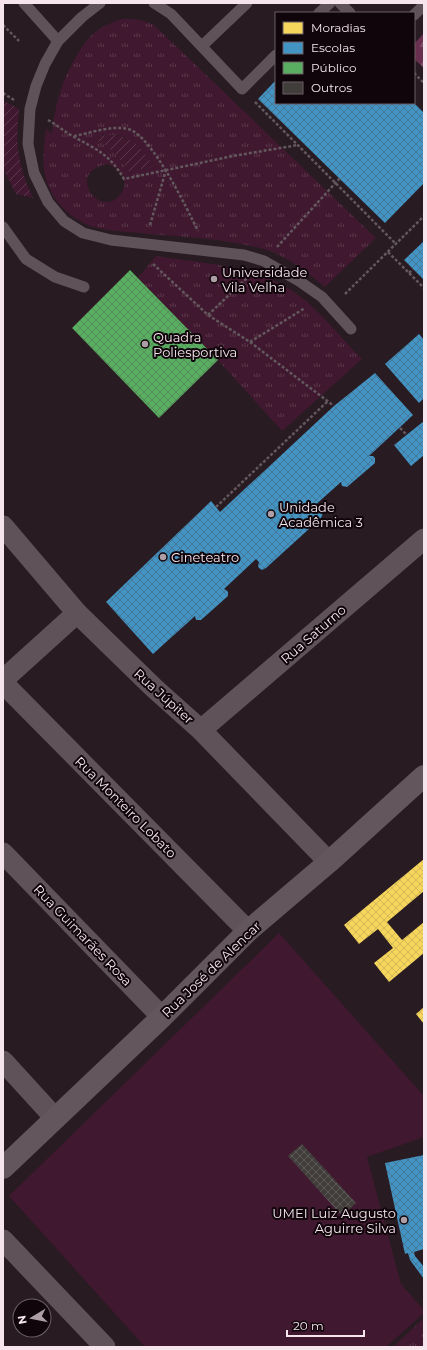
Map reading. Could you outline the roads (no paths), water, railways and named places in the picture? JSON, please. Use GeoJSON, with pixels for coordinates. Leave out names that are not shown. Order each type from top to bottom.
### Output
{"type":"FeatureCollection","features":[{"type":"Feature","properties":{"kind":"street","name":"Rua Júpiter"},"geometry":{"type":"LineString","coordinates":[[3,526],[77,613],[154,688],[201,730],[329,862]]}},
{"type":"Feature","properties":{"kind":"street","name":"Rua Saturno"},"geometry":{"type":"LineString","coordinates":[[201,730],[424,539]]}},
{"type":"Feature","properties":{"kind":"street"},"geometry":{"type":"LineString","coordinates":[[3,682],[77,613]]}},
{"type":"Feature","properties":{"kind":"street","name":"Rua Monteiro Lobato"},"geometry":{"type":"LineString","coordinates":[[3,682],[248,931]]}},
{"type":"Feature","properties":{"kind":"street","name":"Rua José de Alencar"},"geometry":{"type":"LineString","coordinates":[[3,1168],[162,1017],[248,931],[329,862],[424,776]]}},
{"type":"Feature","properties":{"kind":"street","name":"Rua Guimarães Rosa"},"geometry":{"type":"LineString","coordinates":[[3,853],[162,1017]]}},
{"type":"Feature","properties":{"kind":"street"},"geometry":{"type":"LineString","coordinates":[[3,1061],[55,1118]]}},
{"type":"Feature","properties":{"kind":"street"},"geometry":{"type":"LineString","coordinates":[[3,1240],[105,1347]]}},
{"type":"Feature","properties":{"kind":"lane"},"geometry":{"type":"LineString","coordinates":[[24,3],[58,41]]}},
{"type":"Feature","properties":{"kind":"lane"},"geometry":{"type":"LineString","coordinates":[[100,3],[82,17],[58,41],[45,64],[36,86],[30,109],[28,144],[34,173],[48,202],[64,221],[83,233],[111,240],[244,255],[264,261],[299,281],[322,297],[351,329]]}},
{"type":"Feature","properties":{"kind":"lane"},"geometry":{"type":"LineString","coordinates":[[154,3],[172,14],[242,89],[275,57]]}},
{"type":"Feature","properties":{"kind":"lane"},"geometry":{"type":"LineString","coordinates":[[202,46],[247,3]]}},
{"type":"Feature","properties":{"kind":"lane"},"geometry":{"type":"LineString","coordinates":[[320,12],[330,3]]}},
{"type":"Feature","properties":{"kind":"lane"},"geometry":{"type":"LineString","coordinates":[[340,3],[349,12]]}},
{"type":"Feature","properties":{"kind":"lane"},"geometry":{"type":"LineString","coordinates":[[415,14],[424,5]]}},
{"type":"Feature","properties":{"kind":"lane"},"geometry":{"type":"LineString","coordinates":[[3,227],[26,259],[55,278],[84,287]]}},
{"type":"Feature","properties":{"kind":"place","name":"Universidade Vila Velha"},"geometry":{"type":"Point","coordinates":[214,279]}},
{"type":"Feature","properties":{"kind":"place","name":"Quadra Poliesportiva"},"geometry":{"type":"Point","coordinates":[145,344]}},
{"type":"Feature","properties":{"kind":"place","name":"Unidade Acadêmica 3"},"geometry":{"type":"Point","coordinates":[271,514]}},
{"type":"Feature","properties":{"kind":"place","name":"Cineteatro"},"geometry":{"type":"Point","coordinates":[163,557]}},
{"type":"Feature","properties":{"kind":"place","name":"UMEI Luiz Augusto Aguirre Silva"},"geometry":{"type":"Point","coordinates":[404,1220]}}]}
